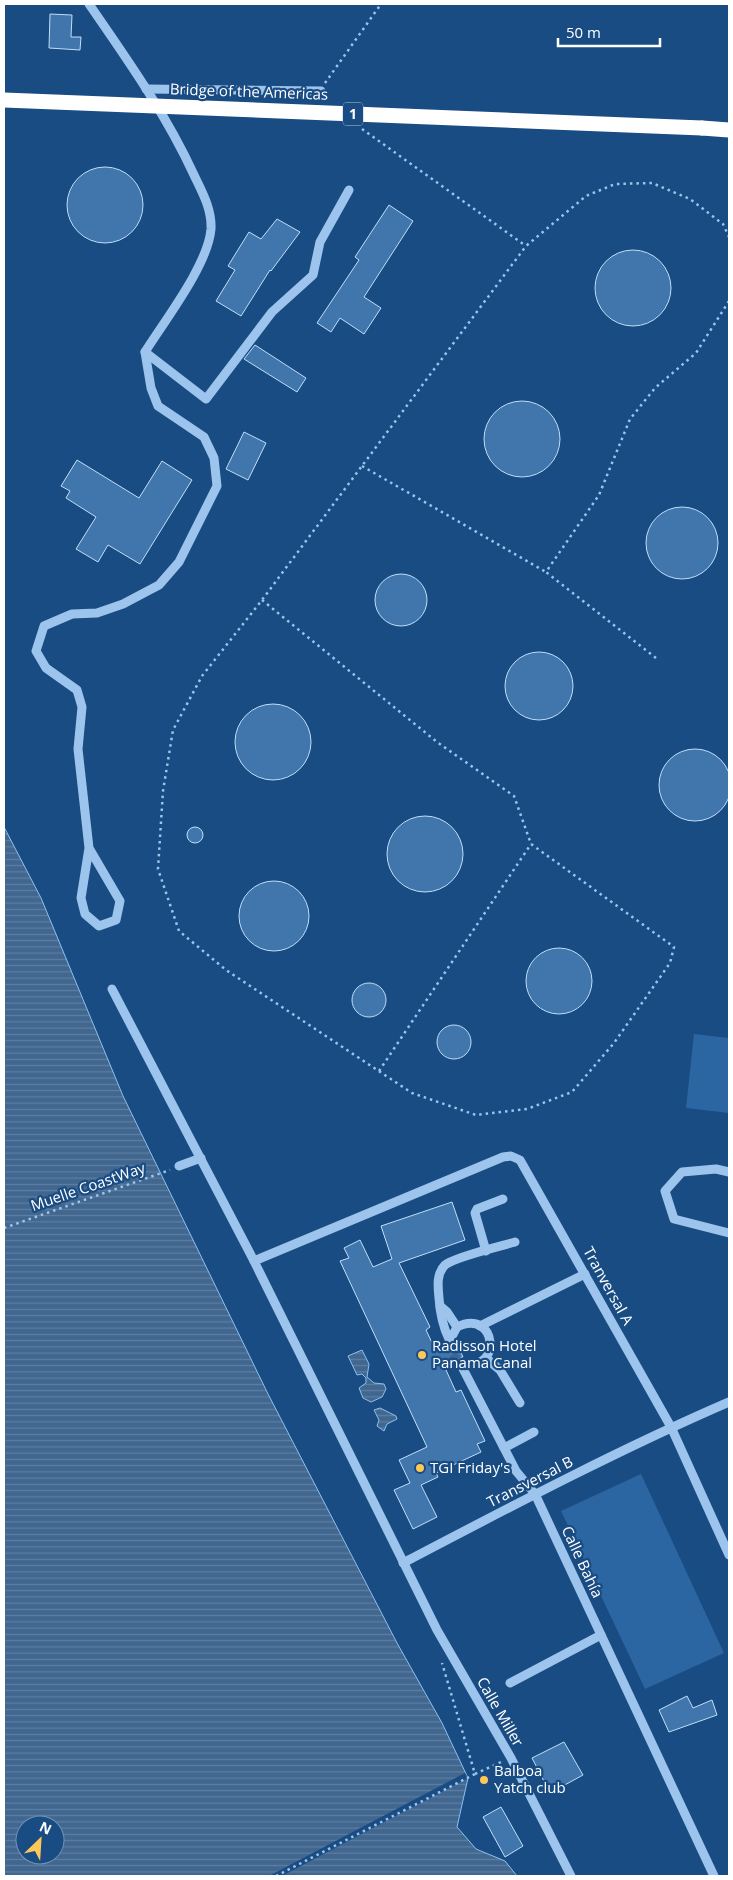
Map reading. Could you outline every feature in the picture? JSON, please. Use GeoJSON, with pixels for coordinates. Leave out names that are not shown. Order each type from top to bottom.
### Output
{"type":"FeatureCollection","features":[{"type":"Feature","properties":{"kind":"highway","name":"Bridge of the Americas"},"geometry":{"type":"LineString","coordinates":[[4,100],[729,130]]}},
{"type":"Feature","properties":{"kind":"street"},"geometry":{"type":"LineString","coordinates":[[89,4],[146,89],[181,147],[208,206],[211,228],[208,245],[196,272],[145,352],[151,388],[158,406],[204,437],[214,458],[217,486],[179,562],[159,584],[123,604],[97,613],[72,614],[44,626],[36,650],[46,668],[77,690],[82,707],[78,750],[89,848],[81,898],[85,914],[99,926],[116,920],[120,902],[89,848]]}},
{"type":"Feature","properties":{"kind":"street"},"geometry":{"type":"LineString","coordinates":[[146,89],[321,91]]}},
{"type":"Feature","properties":{"kind":"street"},"geometry":{"type":"LineString","coordinates":[[145,352],[206,399],[272,312],[312,275],[320,242],[349,190]]}},
{"type":"Feature","properties":{"kind":"street","name":"Calle Miller"},"geometry":{"type":"LineString","coordinates":[[112,989],[254,1261],[437,1630],[511,1758],[571,1876]]}},
{"type":"Feature","properties":{"kind":"street","name":"Tranversal A"},"geometry":{"type":"LineString","coordinates":[[254,1261],[502,1157],[511,1156],[520,1160],[671,1427],[729,1555]]}},
{"type":"Feature","properties":{"kind":"street"},"geometry":{"type":"LineString","coordinates":[[179,1166],[201,1158]]}},
{"type":"Feature","properties":{"kind":"street"},"geometry":{"type":"LineString","coordinates":[[729,1172],[716,1169],[682,1172],[665,1191],[674,1219],[729,1233]]}},
{"type":"Feature","properties":{"kind":"street"},"geometry":{"type":"LineString","coordinates":[[486,1251],[475,1213],[477,1209],[503,1199]]}},
{"type":"Feature","properties":{"kind":"street"},"geometry":{"type":"LineString","coordinates":[[515,1242],[446,1265],[437,1280],[442,1320],[449,1340],[456,1327],[470,1323],[480,1326],[485,1330],[491,1341],[486,1358],[500,1370],[520,1403]]}},
{"type":"Feature","properties":{"kind":"street"},"geometry":{"type":"LineString","coordinates":[[480,1326],[585,1274]]}},
{"type":"Feature","properties":{"kind":"street"},"geometry":{"type":"LineString","coordinates":[[440,1306],[456,1327]]}},
{"type":"Feature","properties":{"kind":"street","name":"Calle Bahía"},"geometry":{"type":"LineString","coordinates":[[486,1358],[474,1365],[460,1363],[516,1471],[535,1494],[714,1876]]}},
{"type":"Feature","properties":{"kind":"street","name":"Transversal B"},"geometry":{"type":"LineString","coordinates":[[403,1563],[535,1494],[671,1427],[729,1402]]}},
{"type":"Feature","properties":{"kind":"street"},"geometry":{"type":"LineString","coordinates":[[504,1448],[534,1432]]}},
{"type":"Feature","properties":{"kind":"street"},"geometry":{"type":"LineString","coordinates":[[510,1683],[601,1635]]}},
{"type":"Feature","properties":{"kind":"path"},"geometry":{"type":"LineString","coordinates":[[321,91],[381,4]]}},
{"type":"Feature","properties":{"kind":"path"},"geometry":{"type":"LineString","coordinates":[[360,128],[526,246]]}},
{"type":"Feature","properties":{"kind":"path"},"geometry":{"type":"LineString","coordinates":[[262,600],[438,742],[514,796],[531,844],[674,946],[670,963],[614,1043],[572,1092],[527,1109],[476,1116],[412,1093],[226,970],[179,931],[158,869],[163,791],[173,730],[202,676],[262,600],[526,246],[586,196],[615,184],[652,183],[690,199],[723,224],[729,237]]}},
{"type":"Feature","properties":{"kind":"path"},"geometry":{"type":"LineString","coordinates":[[546,572],[599,495],[630,419],[655,388],[696,353],[729,301]]}},
{"type":"Feature","properties":{"kind":"path"},"geometry":{"type":"LineString","coordinates":[[362,466],[546,572],[656,658]]}},
{"type":"Feature","properties":{"kind":"path"},"geometry":{"type":"LineString","coordinates":[[379,1071],[531,844]]}},
{"type":"Feature","properties":{"kind":"path","name":"Muelle CoastWay"},"geometry":{"type":"LineString","coordinates":[[4,1228],[179,1166]]}},
{"type":"Feature","properties":{"kind":"path"},"geometry":{"type":"LineString","coordinates":[[440,1654],[475,1774]]}},
{"type":"Feature","properties":{"kind":"path"},"geometry":{"type":"LineString","coordinates":[[276,1876],[467,1776],[511,1758]]}},
{"type":"Feature","properties":{"kind":"shaded area"},"geometry":{"type":"Polygon","coordinates":[[[4,827],[41,898],[123,1096],[268,1394],[397,1643],[442,1723],[468,1778],[457,1827],[476,1849],[505,1861],[517,1876],[4,1876],[4,827]]]}},
{"type":"Feature","properties":{"kind":"shaded area"},"geometry":{"type":"Polygon","coordinates":[[[694,1034],[729,1038],[729,1113],[686,1108],[694,1034]]]}},
{"type":"Feature","properties":{"kind":"shaded area"},"geometry":{"type":"Polygon","coordinates":[[[362,1350],[369,1364],[367,1377],[374,1383],[384,1384],[386,1389],[382,1397],[371,1402],[363,1398],[359,1388],[366,1383],[366,1378],[362,1374],[357,1375],[348,1356],[362,1350]]]}},
{"type":"Feature","properties":{"kind":"shaded area"},"geometry":{"type":"Polygon","coordinates":[[[380,1408],[396,1416],[397,1419],[387,1424],[384,1431],[377,1426],[379,1420],[374,1410],[380,1408]]]}},
{"type":"Feature","properties":{"kind":"shaded area"},"geometry":{"type":"Polygon","coordinates":[[[641,1474],[724,1653],[645,1689],[561,1511],[641,1474]]]}},
{"type":"Feature","properties":{"kind":"pier"},"geometry":{"type":"Polygon","coordinates":[[[465,1773],[468,1778],[282,1876],[269,1876],[465,1773]]]}},
{"type":"Feature","properties":{"kind":"building"},"geometry":{"type":"Polygon","coordinates":[[[50,14],[72,15],[71,37],[81,37],[80,50],[49,48],[50,14]]]}},
{"type":"Feature","properties":{"kind":"building"},"geometry":{"type":"Polygon","coordinates":[[[98,167],[112,167],[126,173],[137,184],[143,198],[140,220],[132,232],[112,243],[98,243],[84,237],[73,226],[67,212],[67,198],[73,184],[84,173],[98,167]]]}},
{"type":"Feature","properties":{"kind":"building"},"geometry":{"type":"Polygon","coordinates":[[[389,205],[413,221],[364,297],[381,308],[364,334],[340,318],[331,332],[317,323],[359,260],[355,257],[389,205]]]}},
{"type":"Feature","properties":{"kind":"building"},"geometry":{"type":"Polygon","coordinates":[[[277,219],[300,232],[270,270],[241,316],[216,301],[235,270],[228,266],[249,232],[261,239],[277,219]]]}},
{"type":"Feature","properties":{"kind":"building"},"geometry":{"type":"Polygon","coordinates":[[[633,250],[648,253],[660,261],[668,273],[671,288],[668,303],[660,315],[648,323],[633,326],[618,323],[606,315],[598,303],[595,288],[598,273],[606,261],[618,253],[633,250]]]}},
{"type":"Feature","properties":{"kind":"building"},"geometry":{"type":"Polygon","coordinates":[[[255,345],[306,378],[297,392],[244,359],[255,345]]]}},
{"type":"Feature","properties":{"kind":"building"},"geometry":{"type":"Polygon","coordinates":[[[515,401],[529,401],[543,407],[554,418],[560,432],[557,454],[549,466],[529,477],[515,477],[501,471],[490,460],[484,446],[484,432],[490,418],[501,407],[515,401]]]}},
{"type":"Feature","properties":{"kind":"building"},"geometry":{"type":"Polygon","coordinates":[[[244,432],[266,443],[248,480],[226,469],[244,432]]]}},
{"type":"Feature","properties":{"kind":"building"},"geometry":{"type":"Polygon","coordinates":[[[77,460],[139,498],[162,461],[192,480],[140,564],[108,545],[98,562],[76,549],[96,517],[66,498],[70,491],[61,486],[77,460]]]}},
{"type":"Feature","properties":{"kind":"building"},"geometry":{"type":"Polygon","coordinates":[[[689,507],[708,517],[716,529],[718,543],[716,557],[708,569],[696,577],[675,579],[656,569],[648,557],[646,536],[656,517],[668,509],[689,507]]]}},
{"type":"Feature","properties":{"kind":"building"},"geometry":{"type":"Polygon","coordinates":[[[401,574],[411,576],[419,582],[425,590],[427,600],[425,610],[419,618],[411,624],[401,626],[391,624],[383,618],[377,610],[375,600],[377,590],[383,582],[391,576],[401,574]]]}},
{"type":"Feature","properties":{"kind":"building"},"geometry":{"type":"Polygon","coordinates":[[[539,652],[552,654],[563,662],[571,673],[573,686],[571,699],[563,710],[552,718],[539,720],[526,718],[515,710],[507,699],[505,686],[507,673],[515,662],[526,654],[539,652]]]}},
{"type":"Feature","properties":{"kind":"building"},"geometry":{"type":"Polygon","coordinates":[[[273,704],[287,707],[300,715],[308,728],[311,742],[308,756],[300,769],[287,777],[273,780],[259,777],[246,769],[238,756],[235,742],[238,728],[246,715],[259,707],[273,704]]]}},
{"type":"Feature","properties":{"kind":"building"},"geometry":{"type":"Polygon","coordinates":[[[688,749],[702,749],[721,759],[731,778],[731,792],[721,811],[702,821],[688,821],[669,811],[659,792],[659,778],[669,759],[688,749]]]}},
{"type":"Feature","properties":{"kind":"building"},"geometry":{"type":"Polygon","coordinates":[[[425,816],[440,819],[452,827],[460,839],[463,854],[460,869],[452,881],[440,889],[425,892],[410,889],[398,881],[390,869],[387,854],[390,839],[398,827],[410,819],[425,816]]]}},
{"type":"Feature","properties":{"kind":"building"},"geometry":{"type":"Polygon","coordinates":[[[195,827],[201,829],[203,835],[201,841],[195,843],[189,841],[187,835],[189,829],[195,827]]]}},
{"type":"Feature","properties":{"kind":"building"},"geometry":{"type":"Polygon","coordinates":[[[281,881],[294,887],[303,896],[307,902],[309,916],[307,930],[299,941],[288,949],[267,951],[260,949],[249,941],[241,930],[239,909],[241,902],[249,891],[260,883],[281,881]]]}},
{"type":"Feature","properties":{"kind":"building"},"geometry":{"type":"Polygon","coordinates":[[[559,948],[572,951],[582,958],[589,968],[592,981],[589,994],[582,1004],[572,1011],[559,1014],[546,1011],[536,1004],[529,994],[526,981],[529,968],[536,958],[546,951],[559,948]]]}},
{"type":"Feature","properties":{"kind":"building"},"geometry":{"type":"Polygon","coordinates":[[[369,983],[381,988],[386,1000],[381,1012],[369,1017],[357,1012],[352,1000],[357,988],[369,983]]]}},
{"type":"Feature","properties":{"kind":"building"},"geometry":{"type":"Polygon","coordinates":[[[454,1025],[466,1030],[471,1042],[466,1054],[454,1059],[442,1054],[437,1042],[442,1030],[454,1025]]]}},
{"type":"Feature","properties":{"kind":"building","name":"Radisson Hotel Panama Canal"},"geometry":{"type":"Polygon","coordinates":[[[452,1202],[465,1240],[399,1263],[430,1327],[426,1330],[435,1349],[443,1345],[447,1348],[452,1348],[456,1342],[463,1357],[457,1358],[454,1366],[446,1370],[456,1392],[461,1390],[485,1441],[477,1444],[481,1452],[436,1473],[438,1477],[421,1485],[437,1517],[413,1529],[394,1490],[410,1483],[399,1460],[427,1447],[340,1261],[349,1258],[344,1248],[360,1240],[373,1267],[392,1259],[381,1226],[452,1202]]]}},
{"type":"Feature","properties":{"kind":"building"},"geometry":{"type":"Polygon","coordinates":[[[687,1696],[693,1708],[712,1700],[717,1715],[669,1732],[659,1710],[687,1696]]]}},
{"type":"Feature","properties":{"kind":"building"},"geometry":{"type":"Polygon","coordinates":[[[564,1742],[583,1775],[550,1793],[532,1758],[564,1742]]]}},
{"type":"Feature","properties":{"kind":"building"},"geometry":{"type":"Polygon","coordinates":[[[501,1807],[523,1846],[505,1857],[483,1817],[501,1807]]]}},
{"type":"Feature","properties":{"kind":"tunnel"},"geometry":{"type":"LineString","coordinates":[[449,1342],[451,1354],[460,1363]]}},
{"type":"Feature","properties":{"kind":"place","name":"Radisson Hotel Panama Canal"},"geometry":{"type":"Point","coordinates":[422,1355]}},
{"type":"Feature","properties":{"kind":"place","name":"TGI Friday's"},"geometry":{"type":"Point","coordinates":[420,1468]}},
{"type":"Feature","properties":{"kind":"place","name":"Balboa Yatch club"},"geometry":{"type":"Point","coordinates":[484,1780]}}]}
